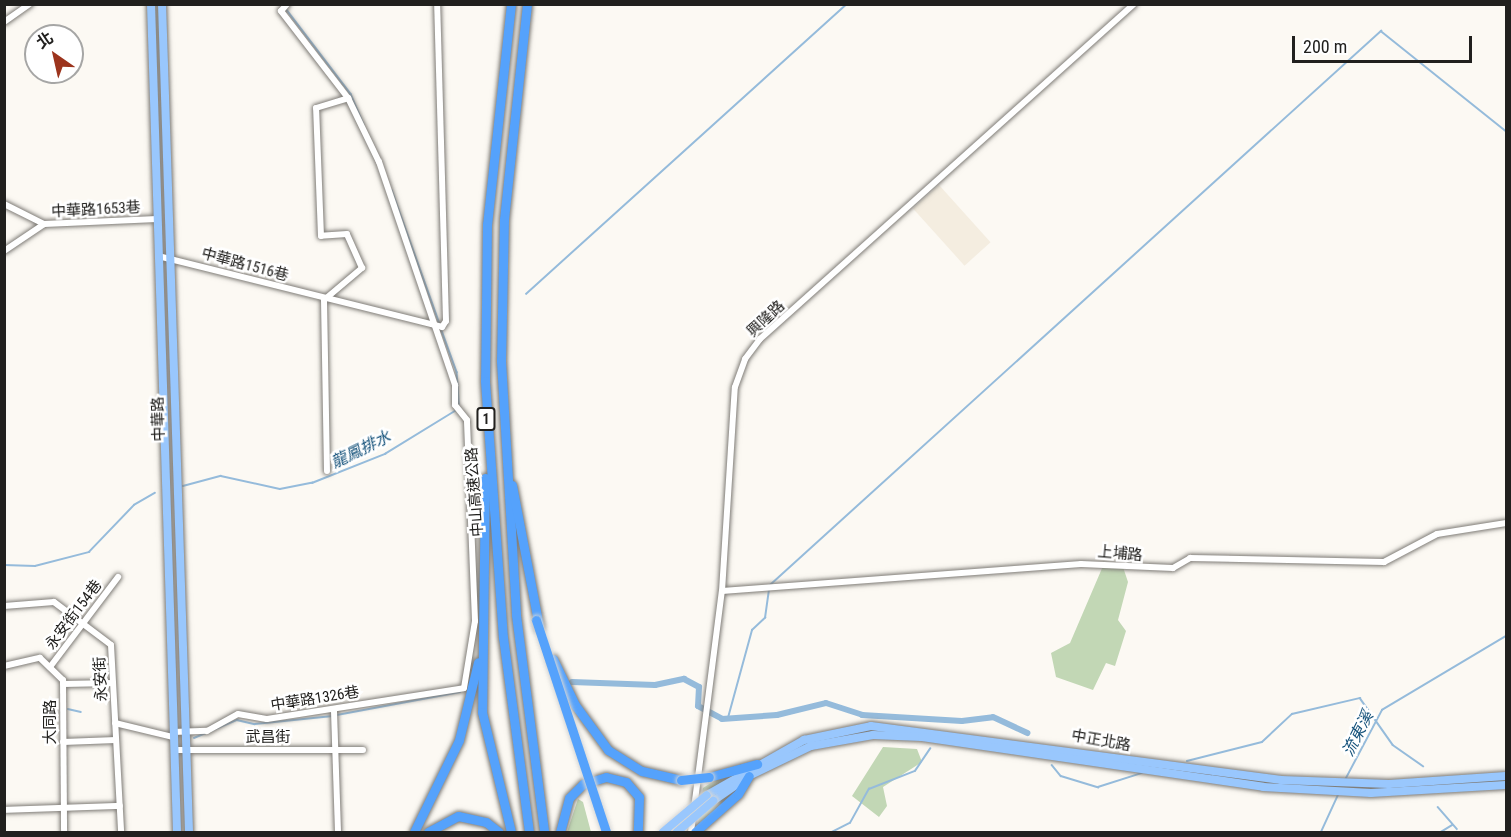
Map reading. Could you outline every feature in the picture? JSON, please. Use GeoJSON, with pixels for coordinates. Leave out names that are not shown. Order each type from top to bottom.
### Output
{"type":"FeatureCollection","features":[{"type":"Feature","properties":{"kind":"highway","name":"中山高速公路"},"geometry":{"type":"LineString","coordinates":[[511,4],[488,224],[487,458],[529,832]]}},
{"type":"Feature","properties":{"kind":"highway","name":"1"},"geometry":{"type":"LineString","coordinates":[[527,4],[504,219],[501,324],[506,466],[516,615],[544,832]]}},
{"type":"Feature","properties":{"kind":"highway"},"geometry":{"type":"LineString","coordinates":[[487,458],[484,739],[510,832]]}},
{"type":"Feature","properties":{"kind":"highway"},"geometry":{"type":"LineString","coordinates":[[506,466],[536,620],[606,832]]}},
{"type":"Feature","properties":{"kind":"highway"},"geometry":{"type":"LineString","coordinates":[[414,832],[459,740],[475,685],[485,606]]}},
{"type":"Feature","properties":{"kind":"highway"},"geometry":{"type":"LineString","coordinates":[[536,620],[575,705],[608,750],[652,776],[681,780],[708,777],[757,764]]}},
{"type":"Feature","properties":{"kind":"highway"},"geometry":{"type":"LineString","coordinates":[[693,832],[738,794],[749,776]]}},
{"type":"Feature","properties":{"kind":"highway"},"geometry":{"type":"LineString","coordinates":[[560,832],[569,798],[583,784],[606,777],[635,790],[642,812],[639,832]]}},
{"type":"Feature","properties":{"kind":"highway"},"geometry":{"type":"LineString","coordinates":[[428,832],[458,816],[486,822],[499,832]]}},
{"type":"Feature","properties":{"kind":"main road","name":"中華路"},"geometry":{"type":"LineString","coordinates":[[151,4],[177,832]]}},
{"type":"Feature","properties":{"kind":"main road","name":"中華路"},"geometry":{"type":"LineString","coordinates":[[162,4],[168,257],[189,832]]}},
{"type":"Feature","properties":{"kind":"main road"},"geometry":{"type":"LineString","coordinates":[[157,219],[167,218]]}},
{"type":"Feature","properties":{"kind":"main road","name":"中正北路"},"geometry":{"type":"LineString","coordinates":[[710,798],[757,764],[818,735],[887,726],[1351,792],[1506,784]]}},
{"type":"Feature","properties":{"kind":"main road","name":"中正北路"},"geometry":{"type":"LineString","coordinates":[[710,798],[749,776],[828,741],[886,734],[1235,784],[1328,787],[1506,776]]}},
{"type":"Feature","properties":{"kind":"main road"},"geometry":{"type":"LineString","coordinates":[[663,832],[710,798]]}},
{"type":"Feature","properties":{"kind":"main road"},"geometry":{"type":"LineString","coordinates":[[677,832],[710,798]]}},
{"type":"Feature","properties":{"kind":"street"},"geometry":{"type":"LineString","coordinates":[[4,22],[30,4]]}},
{"type":"Feature","properties":{"kind":"street"},"geometry":{"type":"LineString","coordinates":[[285,6],[315,62],[348,98],[396,205],[436,329],[446,321],[437,4]]}},
{"type":"Feature","properties":{"kind":"street","name":"興隆路"},"geometry":{"type":"LineString","coordinates":[[693,832],[705,716],[722,591],[735,387],[755,345],[1134,4]]}},
{"type":"Feature","properties":{"kind":"street"},"geometry":{"type":"LineString","coordinates":[[327,471],[324,300],[362,268],[347,234],[321,236],[316,108],[348,98]]}},
{"type":"Feature","properties":{"kind":"street","name":"中華路1653巷"},"geometry":{"type":"LineString","coordinates":[[4,204],[44,225],[157,219]]}},
{"type":"Feature","properties":{"kind":"street"},"geometry":{"type":"LineString","coordinates":[[4,251],[44,225]]}},
{"type":"Feature","properties":{"kind":"street","name":"中華路1516巷"},"geometry":{"type":"LineString","coordinates":[[158,256],[436,329]]}},
{"type":"Feature","properties":{"kind":"street","name":"中華路1326巷"},"geometry":{"type":"LineString","coordinates":[[115,723],[173,735],[207,731],[238,714],[267,719],[334,712],[464,688],[476,582],[462,415],[455,405],[436,329]]}},
{"type":"Feature","properties":{"kind":"street","name":"上埔路"},"geometry":{"type":"LineString","coordinates":[[722,591],[1081,564],[1173,568],[1190,558],[1384,562],[1437,534],[1506,523]]}},
{"type":"Feature","properties":{"kind":"street","name":"永安街154巷"},"geometry":{"type":"LineString","coordinates":[[50,667],[118,577]]}},
{"type":"Feature","properties":{"kind":"street","name":"永安街"},"geometry":{"type":"LineString","coordinates":[[4,606],[54,602],[111,645],[121,832]]}},
{"type":"Feature","properties":{"kind":"street"},"geometry":{"type":"LineString","coordinates":[[4,666],[40,658],[50,667]]}},
{"type":"Feature","properties":{"kind":"street","name":"大同路"},"geometry":{"type":"LineString","coordinates":[[50,667],[63,684],[64,832]]}},
{"type":"Feature","properties":{"kind":"street"},"geometry":{"type":"LineString","coordinates":[[63,684],[113,683]]}},
{"type":"Feature","properties":{"kind":"street"},"geometry":{"type":"LineString","coordinates":[[334,712],[338,832]]}},
{"type":"Feature","properties":{"kind":"street"},"geometry":{"type":"LineString","coordinates":[[63,742],[116,740]]}},
{"type":"Feature","properties":{"kind":"street","name":"武昌街"},"geometry":{"type":"LineString","coordinates":[[174,750],[363,750]]}},
{"type":"Feature","properties":{"kind":"street"},"geometry":{"type":"LineString","coordinates":[[4,810],[63,806],[120,806]]}},
{"type":"Feature","properties":{"kind":"shaded area"},"geometry":{"type":"Polygon","coordinates":[[[939,185],[991,242],[965,266],[913,208],[939,185]]]}},
{"type":"Feature","properties":{"kind":"green space"},"geometry":{"type":"Polygon","coordinates":[[[1103,566],[1123,567],[1128,582],[1118,620],[1126,631],[1115,666],[1106,663],[1093,690],[1056,677],[1051,653],[1070,643],[1103,566]]]}},
{"type":"Feature","properties":{"kind":"green space"},"geometry":{"type":"Polygon","coordinates":[[[883,747],[917,749],[922,762],[883,787],[887,806],[879,817],[852,796],[883,747]]]}},
{"type":"Feature","properties":{"kind":"green space"},"geometry":{"type":"Polygon","coordinates":[[[741,764],[740,796],[697,832],[703,788],[741,764]]]}},
{"type":"Feature","properties":{"kind":"green space"},"geometry":{"type":"Polygon","coordinates":[[[578,799],[583,802],[591,832],[567,832],[578,799]]]}},
{"type":"Feature","properties":{"kind":"waterway"},"geometry":{"type":"LineString","coordinates":[[526,294],[847,4]]}},
{"type":"Feature","properties":{"kind":"waterway"},"geometry":{"type":"LineString","coordinates":[[287,10],[351,94],[364,125]]}},
{"type":"Feature","properties":{"kind":"waterway"},"geometry":{"type":"LineString","coordinates":[[770,585],[1381,31],[1506,131]]}},
{"type":"Feature","properties":{"kind":"waterway"},"geometry":{"type":"LineString","coordinates":[[392,190],[440,324]]}},
{"type":"Feature","properties":{"kind":"waterway","name":"龍鳳排水"},"geometry":{"type":"LineString","coordinates":[[441,328],[457,372],[459,404]]}},
{"type":"Feature","properties":{"kind":"waterway","name":"龍鳳排水"},"geometry":{"type":"LineString","coordinates":[[183,486],[221,476],[280,489],[312,483],[385,454],[455,411]]}},
{"type":"Feature","properties":{"kind":"waterway","name":"龍鳳排水"},"geometry":{"type":"LineString","coordinates":[[4,565],[35,566],[89,552],[134,505],[155,493]]}},
{"type":"Feature","properties":{"kind":"waterway"},"geometry":{"type":"LineString","coordinates":[[728,718],[752,630],[765,618],[769,590]]}},
{"type":"Feature","properties":{"kind":"waterway","name":"流東溪"},"geometry":{"type":"LineString","coordinates":[[1345,780],[1382,710],[1506,636]]}},
{"type":"Feature","properties":{"kind":"waterway"},"geometry":{"type":"LineString","coordinates":[[572,682],[655,685],[684,679],[699,687],[698,706],[722,719],[777,715],[826,703],[862,715],[962,721],[993,717],[1027,733]]}},
{"type":"Feature","properties":{"kind":"waterway"},"geometry":{"type":"LineString","coordinates":[[337,715],[460,692]]}},
{"type":"Feature","properties":{"kind":"waterway"},"geometry":{"type":"LineString","coordinates":[[1187,761],[1262,742],[1292,714],[1360,698],[1393,745],[1423,766]]}},
{"type":"Feature","properties":{"kind":"waterway"},"geometry":{"type":"LineString","coordinates":[[68,709],[81,712]]}},
{"type":"Feature","properties":{"kind":"waterway"},"geometry":{"type":"LineString","coordinates":[[194,738],[237,720],[255,724],[333,716]]}},
{"type":"Feature","properties":{"kind":"waterway"},"geometry":{"type":"LineString","coordinates":[[832,832],[850,823],[869,789],[915,771],[930,749]]}},
{"type":"Feature","properties":{"kind":"waterway"},"geometry":{"type":"LineString","coordinates":[[1052,765],[1061,776],[1098,787],[1142,773]]}},
{"type":"Feature","properties":{"kind":"waterway","name":"流東溪"},"geometry":{"type":"LineString","coordinates":[[1321,832],[1338,795]]}},
{"type":"Feature","properties":{"kind":"waterway"},"geometry":{"type":"LineString","coordinates":[[1438,807],[1457,829]]}},
{"type":"Feature","properties":{"kind":"waterway"},"geometry":{"type":"LineString","coordinates":[[1441,832],[1452,825]]}}]}
